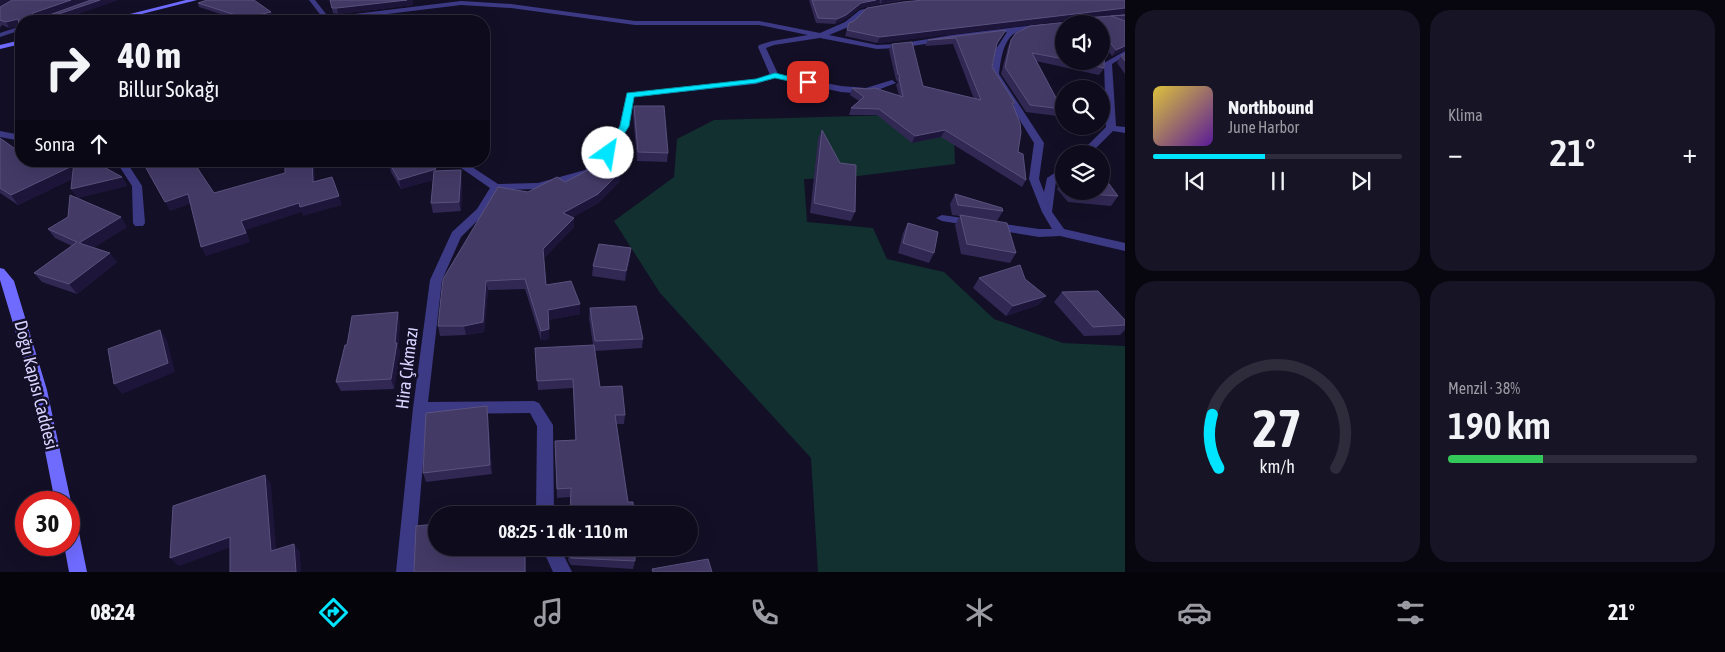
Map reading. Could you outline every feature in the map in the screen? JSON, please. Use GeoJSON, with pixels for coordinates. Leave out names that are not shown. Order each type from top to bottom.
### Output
{"type":"FeatureCollection","features":[{"type":"Feature","properties":{"kind":"street"},"geometry":{"type":"LineString","coordinates":[[131,15],[194,0]]}},
{"type":"Feature","properties":{"kind":"street"},"geometry":{"type":"LineString","coordinates":[[312,0],[323,15]]}},
{"type":"Feature","properties":{"kind":"street"},"geometry":{"type":"LineString","coordinates":[[361,15],[461,2],[511,6],[634,23],[759,23],[822,34],[840,41],[877,48],[1045,26]]}},
{"type":"Feature","properties":{"kind":"street"},"geometry":{"type":"LineString","coordinates":[[775,76],[762,47],[772,43],[822,34],[848,24],[862,11],[891,5]]}},
{"type":"Feature","properties":{"kind":"street"},"geometry":{"type":"LineString","coordinates":[[0,35],[15,30]]}},
{"type":"Feature","properties":{"kind":"street"},"geometry":{"type":"LineString","coordinates":[[1017,30],[1008,34],[1000,46],[995,74],[1040,143],[1034,179],[1047,212],[1060,232]]}},
{"type":"Feature","properties":{"kind":"street"},"geometry":{"type":"LineString","coordinates":[[0,47],[15,43]]}},
{"type":"Feature","properties":{"kind":"street"},"geometry":{"type":"LineString","coordinates":[[1093,145],[1111,128],[1108,62],[1125,53]]}},
{"type":"Feature","properties":{"kind":"street"},"geometry":{"type":"LineString","coordinates":[[465,167],[496,187],[538,186],[589,172],[608,153],[624,126],[630,95],[756,81],[775,76],[850,90],[867,91],[892,84]]}},
{"type":"Feature","properties":{"kind":"street"},"geometry":{"type":"LineString","coordinates":[[1111,128],[1125,130]]}},
{"type":"Feature","properties":{"kind":"street"},"geometry":{"type":"LineString","coordinates":[[0,134],[15,137]]}},
{"type":"Feature","properties":{"kind":"street"},"geometry":{"type":"LineString","coordinates":[[125,167],[137,186],[139,223]]}},
{"type":"Feature","properties":{"kind":"street"},"geometry":{"type":"LineString","coordinates":[[1047,212],[1051,180],[1055,177]]}},
{"type":"Feature","properties":{"kind":"street","name":"Hira Çıkmazı"},"geometry":{"type":"LineString","coordinates":[[405,572],[420,408],[436,280],[456,235],[481,211],[496,187]]}},
{"type":"Feature","properties":{"kind":"street"},"geometry":{"type":"LineString","coordinates":[[942,218],[1039,232],[1060,232],[1125,247]]}},
{"type":"Feature","properties":{"kind":"street","name":"Doğu Kapısı Caddesi"},"geometry":{"type":"LineString","coordinates":[[0,272],[8,281],[40,390],[62,491]]}},
{"type":"Feature","properties":{"kind":"street"},"geometry":{"type":"LineString","coordinates":[[420,408],[534,407],[545,425],[545,506]]}},
{"type":"Feature","properties":{"kind":"street"},"geometry":{"type":"LineString","coordinates":[[75,556],[78,572]]}},
{"type":"Feature","properties":{"kind":"street"},"geometry":{"type":"LineString","coordinates":[[554,556],[563,572]]}},
{"type":"Feature","properties":{"kind":"green space"},"geometry":{"type":"Polygon","coordinates":[[[891,115],[954,134],[955,164],[842,178],[804,179],[807,222],[873,228],[887,259],[944,272],[994,319],[1063,343],[1125,346],[1125,572],[818,572],[811,458],[660,293],[614,221],[674,177],[677,139],[714,120],[891,115]]]}},
{"type":"Feature","properties":{"kind":"building"},"geometry":{"type":"Polygon","coordinates":[[[12,0],[71,0],[33,13],[32,15],[15,15],[15,20],[6,22],[0,20],[0,7],[12,0]]]}},
{"type":"Feature","properties":{"kind":"building"},"geometry":{"type":"Polygon","coordinates":[[[91,0],[100,0],[56,15],[50,15],[91,0]]]}},
{"type":"Feature","properties":{"kind":"building"},"geometry":{"type":"Polygon","coordinates":[[[207,0],[254,0],[271,12],[258,15],[236,15],[198,3],[207,0]]]}},
{"type":"Feature","properties":{"kind":"building"},"geometry":{"type":"Polygon","coordinates":[[[330,0],[407,0],[332,8],[330,0]]]}},
{"type":"Feature","properties":{"kind":"building"},"geometry":{"type":"Polygon","coordinates":[[[812,0],[876,0],[861,3],[846,15],[837,19],[818,18],[812,0]]]}},
{"type":"Feature","properties":{"kind":"building"},"geometry":{"type":"Polygon","coordinates":[[[924,0],[1125,0],[1125,8],[880,37],[847,30],[849,23],[854,21],[867,8],[924,0]]]}},
{"type":"Feature","properties":{"kind":"building"},"geometry":{"type":"Polygon","coordinates":[[[1110,16],[1125,21],[1125,46],[1116,50],[1110,42],[1110,16]]]}},
{"type":"Feature","properties":{"kind":"building"},"geometry":{"type":"Polygon","coordinates":[[[1055,23],[1055,57],[1032,53],[1055,96],[1055,108],[1030,105],[1005,67],[1011,40],[1016,33],[1030,26],[1055,23]]]}},
{"type":"Feature","properties":{"kind":"building"},"geometry":{"type":"Polygon","coordinates":[[[1006,30],[997,43],[992,67],[1015,103],[1012,103],[1020,123],[1021,132],[1018,152],[1023,154],[1026,180],[945,130],[915,136],[879,109],[851,108],[864,97],[852,88],[875,88],[903,97],[892,44],[912,42],[923,86],[981,100],[956,38],[928,40],[1006,30]]]}},
{"type":"Feature","properties":{"kind":"building"},"geometry":{"type":"Polygon","coordinates":[[[634,106],[664,106],[668,153],[638,152],[634,106]]]}},
{"type":"Feature","properties":{"kind":"building"},"geometry":{"type":"Polygon","coordinates":[[[822,130],[840,163],[856,165],[855,212],[814,203],[822,130]]]}},
{"type":"Feature","properties":{"kind":"building"},"geometry":{"type":"Polygon","coordinates":[[[0,138],[15,149],[15,167],[70,167],[11,195],[0,188],[0,138]]]}},
{"type":"Feature","properties":{"kind":"building"},"geometry":{"type":"Polygon","coordinates":[[[604,162],[620,172],[598,194],[563,213],[574,218],[543,249],[546,285],[571,281],[580,304],[548,310],[549,329],[541,331],[525,279],[486,281],[483,322],[464,326],[438,326],[443,279],[498,187],[528,192],[557,177],[565,182],[604,162]]]}},
{"type":"Feature","properties":{"kind":"building"},"geometry":{"type":"Polygon","coordinates":[[[73,167],[104,167],[122,177],[71,189],[73,167]]]}},
{"type":"Feature","properties":{"kind":"building"},"geometry":{"type":"Polygon","coordinates":[[[197,167],[214,193],[285,173],[285,167],[312,167],[313,182],[332,177],[339,196],[300,207],[299,203],[241,221],[246,233],[201,247],[188,194],[165,202],[146,168],[197,167]]]}},
{"type":"Feature","properties":{"kind":"building"},"geometry":{"type":"Polygon","coordinates":[[[392,167],[434,167],[436,169],[399,180],[392,167]]]}},
{"type":"Feature","properties":{"kind":"building"},"geometry":{"type":"Polygon","coordinates":[[[461,170],[459,202],[431,203],[434,171],[461,170]]]}},
{"type":"Feature","properties":{"kind":"building"},"geometry":{"type":"Polygon","coordinates":[[[1110,185],[1118,196],[1110,195],[1110,185]]]}},
{"type":"Feature","properties":{"kind":"building"},"geometry":{"type":"Polygon","coordinates":[[[955,194],[1002,208],[1003,211],[958,205],[955,194]]]}},
{"type":"Feature","properties":{"kind":"building"},"geometry":{"type":"Polygon","coordinates":[[[70,195],[121,217],[79,243],[110,253],[69,284],[34,273],[77,242],[48,229],[68,217],[70,195]]]}},
{"type":"Feature","properties":{"kind":"building"},"geometry":{"type":"Polygon","coordinates":[[[960,215],[1007,223],[1016,253],[967,244],[960,215]]]}},
{"type":"Feature","properties":{"kind":"building"},"geometry":{"type":"Polygon","coordinates":[[[908,223],[938,232],[934,253],[903,243],[908,223]]]}},
{"type":"Feature","properties":{"kind":"building"},"geometry":{"type":"Polygon","coordinates":[[[599,244],[631,248],[626,271],[593,266],[599,244]]]}},
{"type":"Feature","properties":{"kind":"building"},"geometry":{"type":"Polygon","coordinates":[[[1020,265],[1025,279],[1046,296],[1013,306],[979,278],[1020,265]]]}},
{"type":"Feature","properties":{"kind":"building"},"geometry":{"type":"Polygon","coordinates":[[[1098,291],[1125,320],[1125,325],[1093,327],[1062,292],[1098,291]]]}},
{"type":"Feature","properties":{"kind":"building"},"geometry":{"type":"Polygon","coordinates":[[[636,306],[643,339],[595,341],[590,308],[636,306]]]}},
{"type":"Feature","properties":{"kind":"building"},"geometry":{"type":"Polygon","coordinates":[[[398,312],[395,343],[397,343],[391,379],[336,382],[345,345],[347,345],[352,316],[398,312]]]}},
{"type":"Feature","properties":{"kind":"building"},"geometry":{"type":"Polygon","coordinates":[[[160,330],[168,363],[114,384],[108,349],[160,330]]]}},
{"type":"Feature","properties":{"kind":"building"},"geometry":{"type":"Polygon","coordinates":[[[594,345],[600,387],[622,386],[625,415],[615,415],[628,502],[633,502],[633,506],[570,506],[571,488],[557,489],[555,441],[576,440],[573,379],[537,381],[535,348],[594,345]]]}},
{"type":"Feature","properties":{"kind":"building"},"geometry":{"type":"Polygon","coordinates":[[[487,406],[490,465],[423,473],[426,413],[487,406]]]}},
{"type":"Feature","properties":{"kind":"building"},"geometry":{"type":"Polygon","coordinates":[[[265,475],[271,551],[294,544],[296,572],[230,572],[230,537],[170,558],[173,506],[265,475]]]}},
{"type":"Feature","properties":{"kind":"building"},"geometry":{"type":"Polygon","coordinates":[[[428,525],[428,556],[525,556],[525,572],[414,572],[416,526],[428,525]]]}},
{"type":"Feature","properties":{"kind":"building"},"geometry":{"type":"Polygon","coordinates":[[[570,556],[635,556],[635,561],[571,558],[570,556]]]}},
{"type":"Feature","properties":{"kind":"building"},"geometry":{"type":"Polygon","coordinates":[[[708,559],[712,572],[653,572],[652,569],[708,559]]]}},
{"type":"Feature","properties":{"kind":"route"},"geometry":{"type":"LineString","coordinates":[[608,153],[624,126],[630,95],[756,81],[775,76],[808,82]]}}]}
